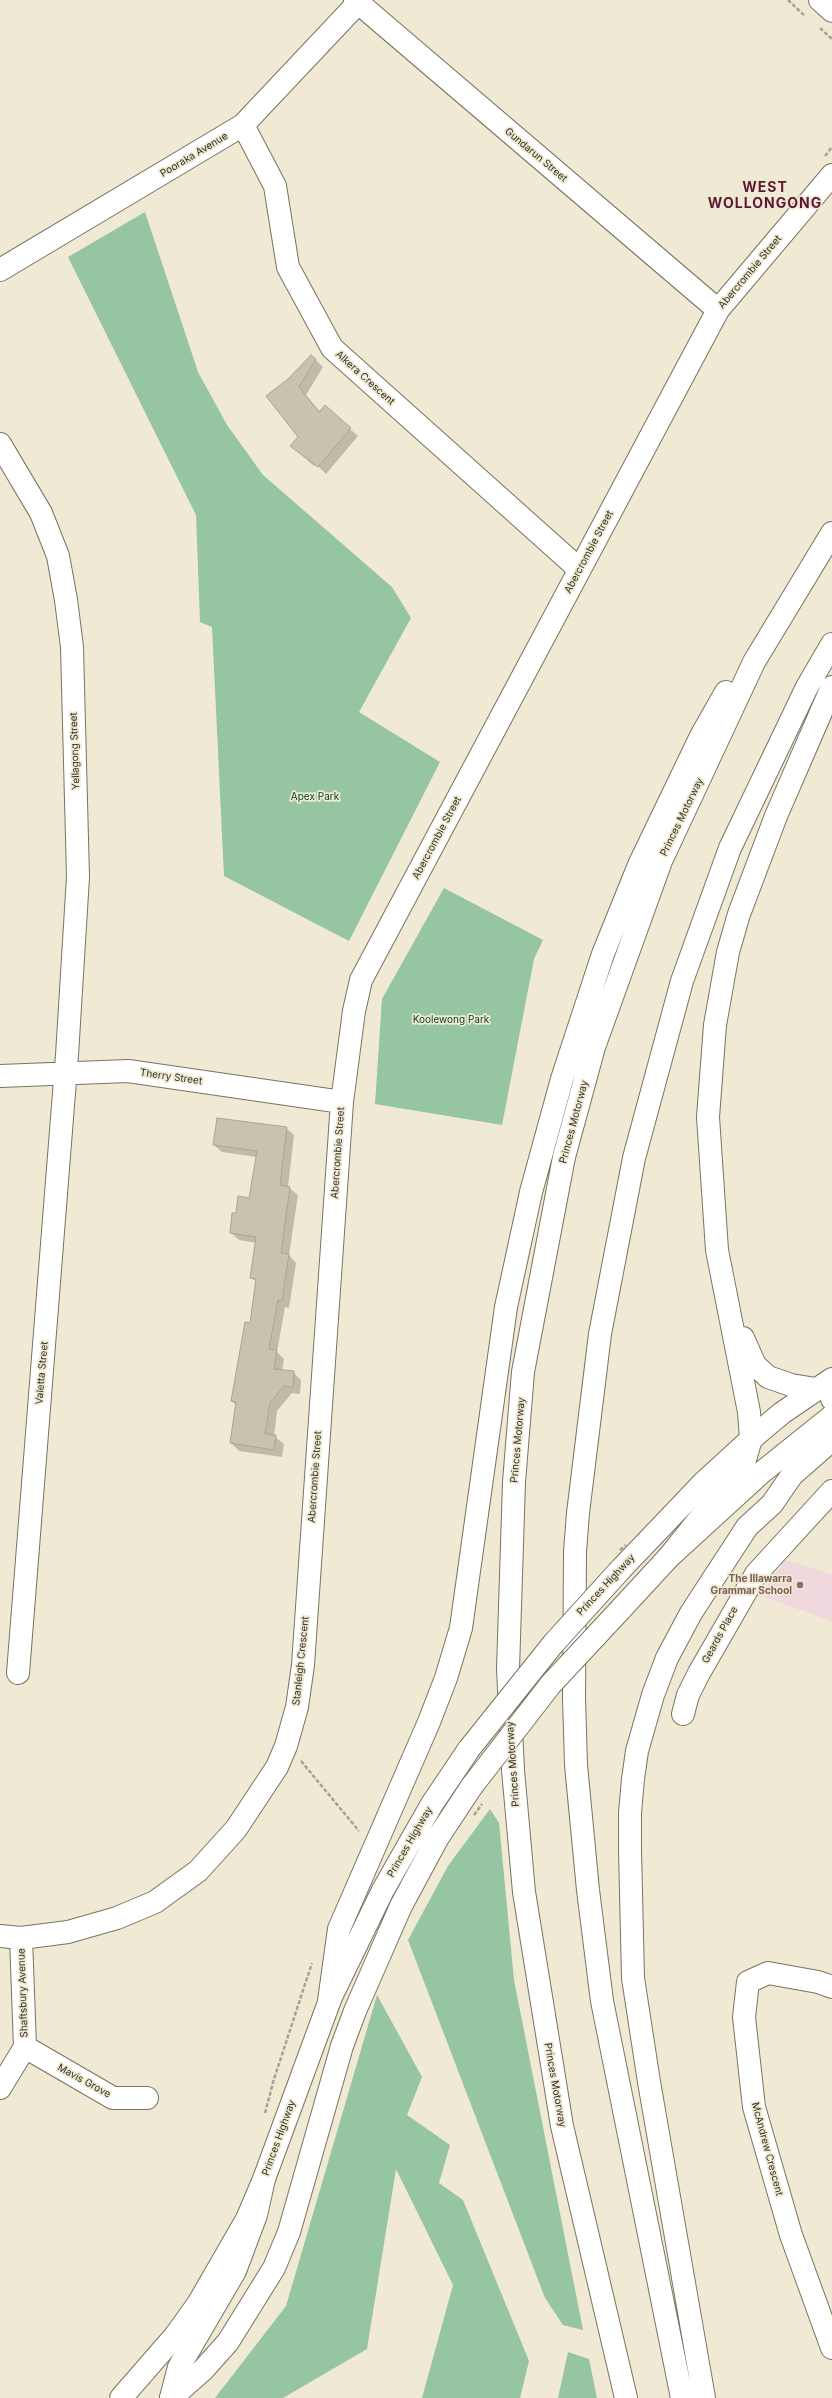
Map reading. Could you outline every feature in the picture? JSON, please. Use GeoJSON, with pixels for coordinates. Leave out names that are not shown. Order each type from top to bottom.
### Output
{"type":"FeatureCollection","features":[{"type":"Feature","properties":{"kind":"main road"},"geometry":{"type":"LineString","coordinates":[[820,0],[832,10]]}},
{"type":"Feature","properties":{"kind":"main road","name":"Pooraka Avenue"},"geometry":{"type":"LineString","coordinates":[[0,270],[243,125],[356,2]]}},
{"type":"Feature","properties":{"kind":"main road","name":"Gundarun Street"},"geometry":{"type":"LineString","coordinates":[[356,2],[718,310]]}},
{"type":"Feature","properties":{"kind":"main road","name":"Alkera Crescent"},"geometry":{"type":"LineString","coordinates":[[243,125],[275,186],[288,267],[332,348],[579,569]]}},
{"type":"Feature","properties":{"kind":"main road","name":"Abercrombie Street"},"geometry":{"type":"LineString","coordinates":[[308,1591],[342,1102],[354,1011],[361,980],[718,310],[832,175]]}},
{"type":"Feature","properties":{"kind":"main road","name":"Yellagong Street"},"geometry":{"type":"LineString","coordinates":[[0,444],[40,513],[58,556],[72,647],[78,878],[66,1073]]}},
{"type":"Feature","properties":{"kind":"main road","name":"Princes Motorway"},"geometry":{"type":"LineString","coordinates":[[626,2398],[562,2126],[524,1892],[513,1770],[508,1669],[514,1482],[526,1357],[564,1157],[594,1047],[661,861],[754,662],[832,533]]}},
{"type":"Feature","properties":{"kind":"main road"},"geometry":{"type":"LineString","coordinates":[[682,2398],[602,2001],[588,1890],[575,1743],[575,1552],[578,1514],[600,1334],[634,1158],[682,981],[730,848],[807,687],[832,644]]}},
{"type":"Feature","properties":{"kind":"main road"},"geometry":{"type":"LineString","coordinates":[[329,2001],[339,1929],[429,1722],[446,1678],[461,1628],[506,1307],[533,1185],[571,1049],[603,954],[654,834],[701,736],[740,668],[754,662]]}},
{"type":"Feature","properties":{"kind":"main road"},"geometry":{"type":"LineString","coordinates":[[171,2398],[203,2370],[228,2342],[274,2268],[289,2232],[342,2046],[355,2011],[401,1906],[437,1839],[472,1786],[551,1684],[668,1558],[744,1463],[751,1439],[747,1405],[717,1250],[712,1182],[708,1117],[715,1025],[728,952],[740,914],[776,816],[832,687]]}},
{"type":"Feature","properties":{"kind":"main road","name":"Therry Street"},"geometry":{"type":"LineString","coordinates":[[0,1076],[128,1071],[342,1102]]}},
{"type":"Feature","properties":{"kind":"main road","name":"Valetta Street"},"geometry":{"type":"LineString","coordinates":[[18,1673],[66,1073]]}},
{"type":"Feature","properties":{"kind":"main road"},"geometry":{"type":"LineString","coordinates":[[712,1182],[735,1307],[749,1353],[755,1365],[768,1377],[791,1385],[828,1391]]}},
{"type":"Feature","properties":{"kind":"main road","name":"Princes Highway"},"geometry":{"type":"LineString","coordinates":[[121,2398],[175,2336],[198,2304],[247,2218],[264,2179],[329,2001],[383,1890],[408,1845],[432,1804],[469,1749],[552,1644],[704,1482],[782,1413],[828,1391]]}},
{"type":"Feature","properties":{"kind":"main road"},"geometry":{"type":"LineString","coordinates":[[668,1558],[761,1473],[832,1416]]}},
{"type":"Feature","properties":{"kind":"main road"},"geometry":{"type":"LineString","coordinates":[[704,2398],[649,2082],[634,1978],[630,1850],[630,1813],[633,1779],[637,1751],[653,1695],[667,1658],[691,1613],[747,1527],[772,1504],[792,1474],[832,1440]]}},
{"type":"Feature","properties":{"kind":"main road","name":"Geards Place"},"geometry":{"type":"LineString","coordinates":[[683,1714],[688,1695],[699,1673],[756,1574],[832,1491]]}},
{"type":"Feature","properties":{"kind":"main road","name":"Stanleigh Crescent"},"geometry":{"type":"LineString","coordinates":[[10,1937],[68,1932],[117,1918],[155,1902],[198,1871],[236,1829],[270,1779],[286,1746],[297,1707],[308,1591]]}},
{"type":"Feature","properties":{"kind":"main road","name":"Shaftsbury Avenue"},"geometry":{"type":"LineString","coordinates":[[0,2088],[25,2048],[10,1937]]}},
{"type":"Feature","properties":{"kind":"main road","name":"McAndrew Crescent"},"geometry":{"type":"LineString","coordinates":[[832,1987],[818,1982],[768,1972],[748,1982],[744,2017],[754,2107],[791,2235],[832,2348]]}},
{"type":"Feature","properties":{"kind":"main road","name":"Mavis Grove"},"geometry":{"type":"LineString","coordinates":[[25,2048],[113,2098],[147,2098]]}},
{"type":"Feature","properties":{"kind":"main road"},"geometry":{"type":"LineString","coordinates":[[171,2398],[179,2367],[235,2270],[256,2215],[264,2179]]}},
{"type":"Feature","properties":{"kind":"path"},"geometry":{"type":"LineString","coordinates":[[300,1760],[360,1831]]}},
{"type":"Feature","properties":{"kind":"path"},"geometry":{"type":"LineString","coordinates":[[264,2116],[274,2079],[313,1961]]}},
{"type":"Feature","properties":{"kind":"shaded area","name":"The Illawarra Grammar School"},"geometry":{"type":"Polygon","coordinates":[[[785,1560],[832,1574],[832,1621],[761,1596],[785,1560]]]}},
{"type":"Feature","properties":{"kind":"green space","name":"Apex Park"},"geometry":{"type":"Polygon","coordinates":[[[145,212],[198,372],[227,425],[263,475],[392,587],[411,618],[359,712],[440,762],[349,941],[224,876],[212,627],[200,622],[196,515],[68,257],[145,212]]]}},
{"type":"Feature","properties":{"kind":"green space","name":"Koolewong Park"},"geometry":{"type":"Polygon","coordinates":[[[444,888],[543,940],[534,959],[502,1125],[375,1104],[382,999],[444,888]]]}},
{"type":"Feature","properties":{"kind":"green space"},"geometry":{"type":"Polygon","coordinates":[[[490,1809],[499,1823],[514,1980],[583,2330],[563,2325],[545,2298],[408,1940],[448,1866],[490,1809]]]}},
{"type":"Feature","properties":{"kind":"green space"},"geometry":{"type":"Polygon","coordinates":[[[377,1995],[422,2077],[407,2115],[450,2145],[439,2183],[463,2200],[529,2361],[520,2398],[422,2398],[453,2285],[396,2169],[367,2349],[283,2398],[215,2398],[286,2306],[377,1995]]]}},
{"type":"Feature","properties":{"kind":"green space"},"geometry":{"type":"Polygon","coordinates":[[[568,2352],[589,2359],[597,2398],[558,2398],[568,2352]]]}},
{"type":"Feature","properties":{"kind":"building"},"geometry":{"type":"Polygon","coordinates":[[[311,355],[316,359],[299,387],[319,412],[325,405],[351,428],[318,467],[290,446],[298,437],[266,396],[288,379],[311,355]]]}},
{"type":"Feature","properties":{"kind":"building"},"geometry":{"type":"Polygon","coordinates":[[[217,1118],[287,1127],[280,1185],[290,1187],[281,1253],[289,1254],[282,1301],[278,1300],[269,1349],[277,1350],[274,1369],[294,1371],[293,1387],[284,1386],[270,1403],[265,1434],[276,1435],[274,1450],[230,1443],[236,1402],[231,1401],[245,1322],[250,1323],[256,1279],[250,1278],[256,1237],[230,1233],[232,1213],[236,1213],[238,1196],[249,1198],[257,1151],[213,1145],[217,1118]]]}},
{"type":"Feature","properties":{"kind":"place","name":"The Illawarra Grammar School"},"geometry":{"type":"Point","coordinates":[800,1585]}},
{"type":"Feature","properties":{"kind":"district","name":"WEST WOLLONGONG"},"geometry":{"type":"Point","coordinates":[765,196]}}]}
